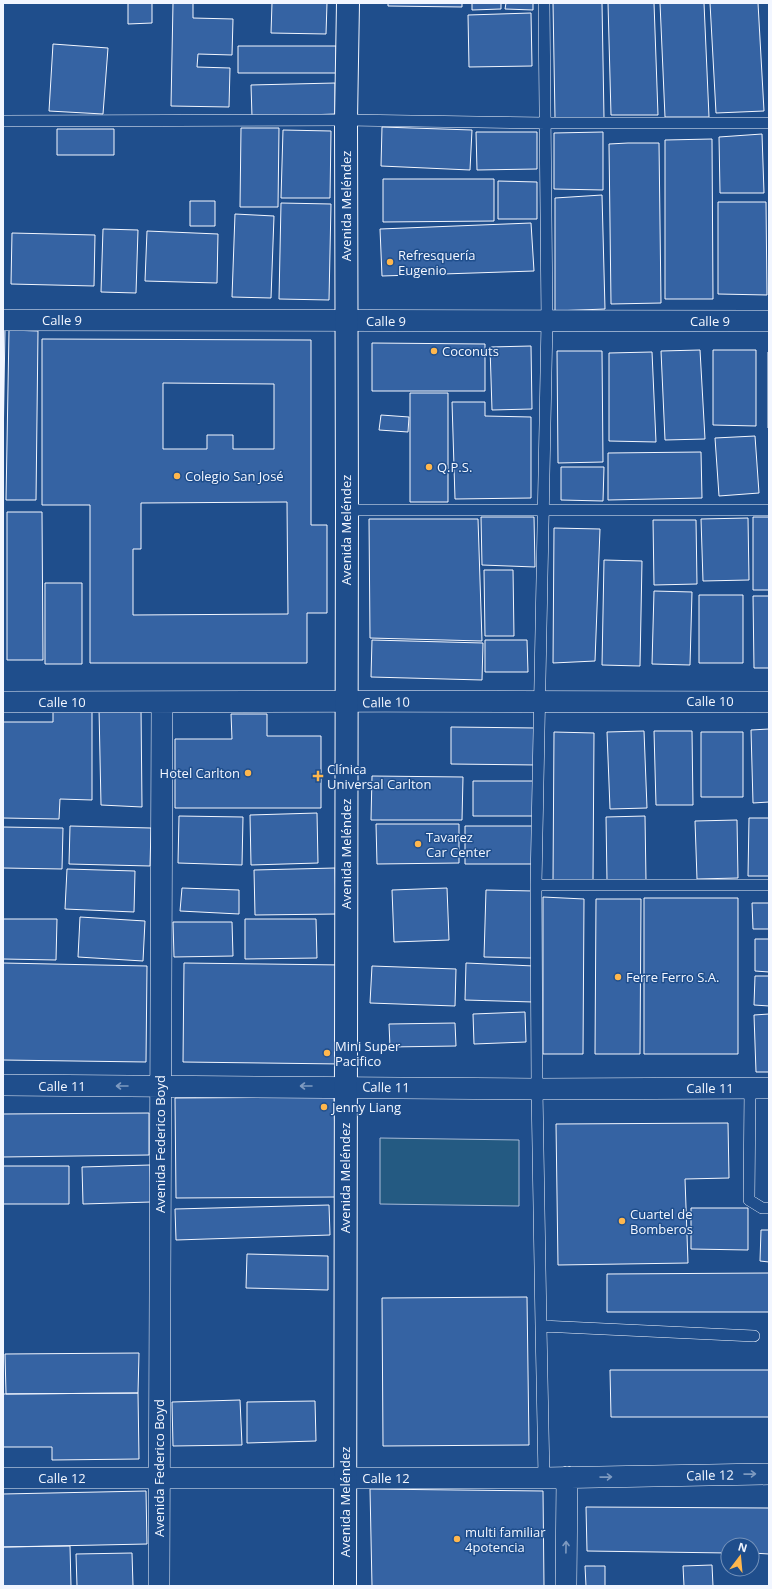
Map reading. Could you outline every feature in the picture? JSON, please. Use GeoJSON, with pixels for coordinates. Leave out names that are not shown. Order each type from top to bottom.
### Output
{"type":"FeatureCollection","features":[{"type":"Feature","properties":{"kind":"street","name":"Avenida Meléndez"},"geometry":{"type":"LineString","coordinates":[[345,1586],[347,510],[346,120],[348,3]]}},
{"type":"Feature","properties":{"kind":"street","name":"Calle 9"},"geometry":{"type":"LineString","coordinates":[[3,320],[769,321]]}},
{"type":"Feature","properties":{"kind":"street","name":"Calle 10"},"geometry":{"type":"LineString","coordinates":[[3,702],[346,702],[540,700],[769,702]]}},
{"type":"Feature","properties":{"kind":"street","name":"Avenida Federico Boyd"},"geometry":{"type":"LineString","coordinates":[[159,1586],[162,702]]}},
{"type":"Feature","properties":{"kind":"street","name":"Calle 11"},"geometry":{"type":"LineString","coordinates":[[3,1085],[345,1086],[537,1089],[759,1088]]}},
{"type":"Feature","properties":{"kind":"street","name":"Calle 12"},"geometry":{"type":"LineString","coordinates":[[3,1478],[544,1478],[769,1474]]}},
{"type":"Feature","properties":{"kind":"street"},"geometry":{"type":"LineString","coordinates":[[566,1586],[567,1477]]}},
{"type":"Feature","properties":{"kind":"lane"},"geometry":{"type":"LineString","coordinates":[[544,3],[546,123],[546,321],[536,885],[537,1089],[544,1478]]}},
{"type":"Feature","properties":{"kind":"lane"},"geometry":{"type":"LineString","coordinates":[[3,121],[346,120],[546,123],[769,123]]}},
{"type":"Feature","properties":{"kind":"lane"},"geometry":{"type":"LineString","coordinates":[[347,510],[769,510]]}},
{"type":"Feature","properties":{"kind":"lane"},"geometry":{"type":"LineString","coordinates":[[536,885],[769,885]]}},
{"type":"Feature","properties":{"kind":"lane"},"geometry":{"type":"LineString","coordinates":[[759,1088],[750,1200],[762,1208],[769,1208]]}},
{"type":"Feature","properties":{"kind":"lane"},"geometry":{"type":"LineString","coordinates":[[541,1326],[754,1336]]}},
{"type":"Feature","properties":{"kind":"shaded area"},"geometry":{"type":"Polygon","coordinates":[[[380,1138],[519,1140],[519,1206],[380,1204],[380,1138]]]}},
{"type":"Feature","properties":{"kind":"building"},"geometry":{"type":"Polygon","coordinates":[[[128,3],[152,3],[152,23],[128,24],[128,3]]]}},
{"type":"Feature","properties":{"kind":"building"},"geometry":{"type":"Polygon","coordinates":[[[173,3],[193,3],[193,18],[233,19],[232,55],[198,54],[197,67],[230,68],[229,107],[171,106],[173,3]]]}},
{"type":"Feature","properties":{"kind":"building"},"geometry":{"type":"Polygon","coordinates":[[[272,3],[327,3],[326,34],[271,33],[272,3]]]}},
{"type":"Feature","properties":{"kind":"building"},"geometry":{"type":"Polygon","coordinates":[[[388,3],[462,3],[462,7],[388,6],[388,3]]]}},
{"type":"Feature","properties":{"kind":"building"},"geometry":{"type":"Polygon","coordinates":[[[472,3],[501,3],[501,9],[472,10],[472,3]]]}},
{"type":"Feature","properties":{"kind":"building"},"geometry":{"type":"Polygon","coordinates":[[[506,3],[533,3],[533,10],[505,9],[506,3]]]}},
{"type":"Feature","properties":{"kind":"building"},"geometry":{"type":"Polygon","coordinates":[[[553,3],[602,3],[604,118],[555,118],[553,3]]]}},
{"type":"Feature","properties":{"kind":"building"},"geometry":{"type":"Polygon","coordinates":[[[608,3],[654,3],[658,115],[611,115],[608,3]]]}},
{"type":"Feature","properties":{"kind":"building"},"geometry":{"type":"Polygon","coordinates":[[[660,3],[704,3],[709,117],[665,117],[660,3]]]}},
{"type":"Feature","properties":{"kind":"building"},"geometry":{"type":"Polygon","coordinates":[[[710,3],[758,3],[764,111],[716,113],[710,3]]]}},
{"type":"Feature","properties":{"kind":"building"},"geometry":{"type":"Polygon","coordinates":[[[531,13],[532,66],[469,67],[468,15],[531,13]]]}},
{"type":"Feature","properties":{"kind":"building"},"geometry":{"type":"Polygon","coordinates":[[[53,44],[108,48],[103,114],[49,111],[53,44]]]}},
{"type":"Feature","properties":{"kind":"building"},"geometry":{"type":"Polygon","coordinates":[[[238,46],[336,46],[336,73],[238,73],[238,46]]]}},
{"type":"Feature","properties":{"kind":"building"},"geometry":{"type":"Polygon","coordinates":[[[335,83],[335,114],[252,117],[251,85],[335,83]]]}},
{"type":"Feature","properties":{"kind":"building"},"geometry":{"type":"Polygon","coordinates":[[[382,127],[472,130],[470,170],[381,166],[382,127]]]}},
{"type":"Feature","properties":{"kind":"building"},"geometry":{"type":"Polygon","coordinates":[[[241,128],[279,128],[278,207],[240,207],[241,128]]]}},
{"type":"Feature","properties":{"kind":"building"},"geometry":{"type":"Polygon","coordinates":[[[57,129],[114,129],[114,155],[57,155],[57,129]]]}},
{"type":"Feature","properties":{"kind":"building"},"geometry":{"type":"Polygon","coordinates":[[[283,130],[331,131],[330,198],[281,198],[283,130]]]}},
{"type":"Feature","properties":{"kind":"building"},"geometry":{"type":"Polygon","coordinates":[[[476,132],[537,132],[537,169],[477,170],[476,132]]]}},
{"type":"Feature","properties":{"kind":"building"},"geometry":{"type":"Polygon","coordinates":[[[603,132],[603,190],[554,189],[554,133],[603,132]]]}},
{"type":"Feature","properties":{"kind":"building"},"geometry":{"type":"Polygon","coordinates":[[[762,134],[764,193],[720,193],[719,137],[762,134]]]}},
{"type":"Feature","properties":{"kind":"building"},"geometry":{"type":"Polygon","coordinates":[[[712,139],[713,299],[665,299],[665,140],[712,139]]]}},
{"type":"Feature","properties":{"kind":"building"},"geometry":{"type":"Polygon","coordinates":[[[659,143],[661,303],[611,304],[609,144],[659,143]]]}},
{"type":"Feature","properties":{"kind":"building"},"geometry":{"type":"Polygon","coordinates":[[[383,179],[494,179],[494,221],[383,222],[383,179]]]}},
{"type":"Feature","properties":{"kind":"building"},"geometry":{"type":"Polygon","coordinates":[[[498,181],[537,182],[537,219],[498,219],[498,181]]]}},
{"type":"Feature","properties":{"kind":"building"},"geometry":{"type":"Polygon","coordinates":[[[602,195],[605,309],[555,311],[555,198],[602,195]]]}},
{"type":"Feature","properties":{"kind":"building"},"geometry":{"type":"Polygon","coordinates":[[[190,201],[215,201],[215,226],[190,226],[190,201]]]}},
{"type":"Feature","properties":{"kind":"building"},"geometry":{"type":"Polygon","coordinates":[[[718,202],[766,202],[767,295],[718,294],[718,202]]]}},
{"type":"Feature","properties":{"kind":"building"},"geometry":{"type":"Polygon","coordinates":[[[281,203],[331,204],[329,300],[279,299],[281,203]]]}},
{"type":"Feature","properties":{"kind":"building"},"geometry":{"type":"Polygon","coordinates":[[[235,214],[274,216],[271,298],[232,297],[235,214]]]}},
{"type":"Feature","properties":{"kind":"building"},"geometry":{"type":"Polygon","coordinates":[[[531,223],[534,271],[382,276],[380,229],[531,223]]]}},
{"type":"Feature","properties":{"kind":"building"},"geometry":{"type":"Polygon","coordinates":[[[103,229],[138,230],[136,293],[101,292],[103,229]]]}},
{"type":"Feature","properties":{"kind":"building"},"geometry":{"type":"Polygon","coordinates":[[[147,231],[218,234],[217,283],[145,281],[147,231]]]}},
{"type":"Feature","properties":{"kind":"building"},"geometry":{"type":"Polygon","coordinates":[[[12,233],[95,235],[94,286],[11,284],[12,233]]]}},
{"type":"Feature","properties":{"kind":"building"},"geometry":{"type":"Polygon","coordinates":[[[3,329],[5,329],[3,449],[3,329]]]}},
{"type":"Feature","properties":{"kind":"building"},"geometry":{"type":"Polygon","coordinates":[[[9,330],[38,331],[36,500],[6,500],[9,330]]]}},
{"type":"Feature","properties":{"kind":"building","name":"Colegio San José"},"geometry":{"type":"Polygon","coordinates":[[[42,339],[311,340],[311,525],[327,525],[327,613],[307,613],[307,663],[90,663],[90,505],[42,505],[42,339]],[[163,383],[163,449],[207,449],[207,435],[233,435],[233,449],[274,449],[274,384],[163,383]],[[287,502],[141,503],[141,549],[133,549],[133,615],[288,614],[287,502]]]}},
{"type":"Feature","properties":{"kind":"building"},"geometry":{"type":"Polygon","coordinates":[[[372,343],[485,344],[485,391],[372,391],[372,343]]]}},
{"type":"Feature","properties":{"kind":"building"},"geometry":{"type":"Polygon","coordinates":[[[531,346],[532,409],[492,410],[490,347],[531,346]]]}},
{"type":"Feature","properties":{"kind":"building"},"geometry":{"type":"Polygon","coordinates":[[[700,350],[705,439],[665,440],[661,351],[700,350]]]}},
{"type":"Feature","properties":{"kind":"building"},"geometry":{"type":"Polygon","coordinates":[[[713,350],[756,350],[756,426],[713,425],[713,350]]]}},
{"type":"Feature","properties":{"kind":"building"},"geometry":{"type":"Polygon","coordinates":[[[557,351],[602,351],[603,462],[558,463],[557,351]]]}},
{"type":"Feature","properties":{"kind":"building"},"geometry":{"type":"Polygon","coordinates":[[[652,352],[656,442],[609,441],[609,353],[652,352]]]}},
{"type":"Feature","properties":{"kind":"building"},"geometry":{"type":"Polygon","coordinates":[[[769,352],[769,428],[768,428],[769,352]]]}},
{"type":"Feature","properties":{"kind":"building","name":"Q.P.S."},"geometry":{"type":"Polygon","coordinates":[[[410,393],[448,393],[448,502],[410,502],[410,393]]]}},
{"type":"Feature","properties":{"kind":"building"},"geometry":{"type":"Polygon","coordinates":[[[452,402],[485,402],[485,416],[531,417],[531,498],[455,499],[452,402]]]}},
{"type":"Feature","properties":{"kind":"building"},"geometry":{"type":"Polygon","coordinates":[[[381,415],[409,417],[408,432],[379,430],[381,415]]]}},
{"type":"Feature","properties":{"kind":"building"},"geometry":{"type":"Polygon","coordinates":[[[755,436],[759,493],[719,496],[715,438],[755,436]]]}},
{"type":"Feature","properties":{"kind":"building"},"geometry":{"type":"Polygon","coordinates":[[[701,452],[702,498],[608,500],[608,453],[701,452]]]}},
{"type":"Feature","properties":{"kind":"building"},"geometry":{"type":"Polygon","coordinates":[[[561,467],[604,467],[603,501],[561,500],[561,467]]]}},
{"type":"Feature","properties":{"kind":"building"},"geometry":{"type":"Polygon","coordinates":[[[7,512],[42,512],[43,660],[7,660],[7,512]]]}},
{"type":"Feature","properties":{"kind":"building"},"geometry":{"type":"Polygon","coordinates":[[[481,517],[534,517],[535,567],[482,565],[481,517]]]}},
{"type":"Feature","properties":{"kind":"building"},"geometry":{"type":"Polygon","coordinates":[[[753,517],[769,517],[769,590],[753,590],[753,517]]]}},
{"type":"Feature","properties":{"kind":"building"},"geometry":{"type":"Polygon","coordinates":[[[748,518],[749,580],[703,581],[701,519],[748,518]]]}},
{"type":"Feature","properties":{"kind":"building"},"geometry":{"type":"Polygon","coordinates":[[[369,519],[478,519],[482,641],[370,638],[369,519]]]}},
{"type":"Feature","properties":{"kind":"building"},"geometry":{"type":"Polygon","coordinates":[[[653,520],[696,520],[697,584],[654,585],[653,520]]]}},
{"type":"Feature","properties":{"kind":"building"},"geometry":{"type":"Polygon","coordinates":[[[554,528],[600,529],[595,661],[553,663],[554,528]]]}},
{"type":"Feature","properties":{"kind":"building"},"geometry":{"type":"Polygon","coordinates":[[[604,560],[642,561],[640,666],[602,665],[604,560]]]}},
{"type":"Feature","properties":{"kind":"building"},"geometry":{"type":"Polygon","coordinates":[[[484,570],[513,570],[514,636],[485,636],[484,570]]]}},
{"type":"Feature","properties":{"kind":"building"},"geometry":{"type":"Polygon","coordinates":[[[45,583],[82,583],[82,664],[45,664],[45,583]]]}},
{"type":"Feature","properties":{"kind":"building"},"geometry":{"type":"Polygon","coordinates":[[[654,591],[692,592],[690,665],[652,664],[654,591]]]}},
{"type":"Feature","properties":{"kind":"building"},"geometry":{"type":"Polygon","coordinates":[[[699,595],[743,595],[743,663],[699,663],[699,595]]]}},
{"type":"Feature","properties":{"kind":"building"},"geometry":{"type":"Polygon","coordinates":[[[753,596],[769,596],[769,668],[754,668],[753,596]]]}},
{"type":"Feature","properties":{"kind":"building"},"geometry":{"type":"Polygon","coordinates":[[[372,640],[483,643],[482,680],[371,677],[372,640]]]}},
{"type":"Feature","properties":{"kind":"building"},"geometry":{"type":"Polygon","coordinates":[[[485,640],[527,640],[528,672],[485,672],[485,640]]]}},
{"type":"Feature","properties":{"kind":"building"},"geometry":{"type":"Polygon","coordinates":[[[53,706],[92,707],[92,800],[60,799],[59,819],[3,818],[3,722],[53,722],[53,706]]]}},
{"type":"Feature","properties":{"kind":"building"},"geometry":{"type":"Polygon","coordinates":[[[141,708],[142,807],[101,805],[99,709],[141,708]]]}},
{"type":"Feature","properties":{"kind":"building","name":"Hotel Carlton"},"geometry":{"type":"Polygon","coordinates":[[[231,714],[267,714],[267,736],[321,736],[321,808],[175,808],[175,739],[232,739],[231,714]]]}},
{"type":"Feature","properties":{"kind":"building"},"geometry":{"type":"Polygon","coordinates":[[[451,727],[537,728],[537,765],[451,764],[451,727]]]}},
{"type":"Feature","properties":{"kind":"building"},"geometry":{"type":"Polygon","coordinates":[[[769,729],[769,802],[753,803],[751,730],[769,729]]]}},
{"type":"Feature","properties":{"kind":"building"},"geometry":{"type":"Polygon","coordinates":[[[644,731],[647,808],[610,809],[607,732],[644,731]]]}},
{"type":"Feature","properties":{"kind":"building"},"geometry":{"type":"Polygon","coordinates":[[[654,731],[692,731],[693,805],[656,805],[654,731]]]}},
{"type":"Feature","properties":{"kind":"building"},"geometry":{"type":"Polygon","coordinates":[[[554,732],[594,733],[593,881],[553,880],[554,732]]]}},
{"type":"Feature","properties":{"kind":"building"},"geometry":{"type":"Polygon","coordinates":[[[701,732],[743,732],[743,797],[701,797],[701,732]]]}},
{"type":"Feature","properties":{"kind":"building"},"geometry":{"type":"Polygon","coordinates":[[[372,776],[463,777],[462,820],[371,820],[372,776]]]}},
{"type":"Feature","properties":{"kind":"building"},"geometry":{"type":"Polygon","coordinates":[[[473,781],[533,781],[533,816],[473,816],[473,781]]]}},
{"type":"Feature","properties":{"kind":"building"},"geometry":{"type":"Polygon","coordinates":[[[317,813],[318,863],[251,865],[250,815],[317,813]]]}},
{"type":"Feature","properties":{"kind":"building"},"geometry":{"type":"Polygon","coordinates":[[[179,816],[243,817],[242,865],[178,863],[179,816]]]}},
{"type":"Feature","properties":{"kind":"building"},"geometry":{"type":"Polygon","coordinates":[[[645,816],[646,881],[607,881],[606,817],[645,816]]]}},
{"type":"Feature","properties":{"kind":"building"},"geometry":{"type":"Polygon","coordinates":[[[749,818],[769,818],[769,876],[748,876],[749,818]]]}},
{"type":"Feature","properties":{"kind":"building"},"geometry":{"type":"Polygon","coordinates":[[[737,820],[738,878],[697,879],[695,821],[737,820]]]}},
{"type":"Feature","properties":{"kind":"building","name":"Tavarez Car Center"},"geometry":{"type":"Polygon","coordinates":[[[376,824],[459,824],[459,863],[377,864],[376,824]]]}},
{"type":"Feature","properties":{"kind":"building"},"geometry":{"type":"Polygon","coordinates":[[[70,826],[151,828],[150,866],[69,864],[70,826]]]}},
{"type":"Feature","properties":{"kind":"building"},"geometry":{"type":"Polygon","coordinates":[[[465,826],[533,826],[533,864],[465,864],[465,826]]]}},
{"type":"Feature","properties":{"kind":"building"},"geometry":{"type":"Polygon","coordinates":[[[3,827],[63,828],[62,869],[3,868],[3,827]]]}},
{"type":"Feature","properties":{"kind":"building"},"geometry":{"type":"Polygon","coordinates":[[[335,868],[336,914],[255,915],[254,870],[335,868]]]}},
{"type":"Feature","properties":{"kind":"building"},"geometry":{"type":"Polygon","coordinates":[[[67,869],[135,871],[134,912],[65,909],[67,869]]]}},
{"type":"Feature","properties":{"kind":"building"},"geometry":{"type":"Polygon","coordinates":[[[182,888],[239,890],[239,914],[180,911],[182,888]]]}},
{"type":"Feature","properties":{"kind":"building"},"geometry":{"type":"Polygon","coordinates":[[[447,888],[449,940],[394,942],[392,890],[447,888]]]}},
{"type":"Feature","properties":{"kind":"building"},"geometry":{"type":"Polygon","coordinates":[[[486,890],[534,891],[532,958],[484,957],[486,890]]]}},
{"type":"Feature","properties":{"kind":"building"},"geometry":{"type":"Polygon","coordinates":[[[543,897],[584,899],[583,1054],[543,1054],[543,897]]]}},
{"type":"Feature","properties":{"kind":"building"},"geometry":{"type":"Polygon","coordinates":[[[644,898],[738,898],[738,1054],[644,1054],[644,898]]]}},
{"type":"Feature","properties":{"kind":"building","name":"Ferre Ferro S.A."},"geometry":{"type":"Polygon","coordinates":[[[596,899],[641,899],[640,1054],[595,1054],[596,899]]]}},
{"type":"Feature","properties":{"kind":"building"},"geometry":{"type":"Polygon","coordinates":[[[752,903],[769,903],[769,929],[753,929],[752,903]]]}},
{"type":"Feature","properties":{"kind":"building"},"geometry":{"type":"Polygon","coordinates":[[[80,917],[145,921],[143,961],[78,957],[80,917]]]}},
{"type":"Feature","properties":{"kind":"building"},"geometry":{"type":"Polygon","coordinates":[[[3,919],[57,919],[56,960],[3,959],[3,919]]]}},
{"type":"Feature","properties":{"kind":"building"},"geometry":{"type":"Polygon","coordinates":[[[245,919],[316,919],[317,958],[245,959],[245,919]]]}},
{"type":"Feature","properties":{"kind":"building"},"geometry":{"type":"Polygon","coordinates":[[[173,922],[232,922],[233,956],[174,957],[173,922]]]}},
{"type":"Feature","properties":{"kind":"building"},"geometry":{"type":"Polygon","coordinates":[[[755,939],[769,939],[769,972],[755,971],[755,939]]]}},
{"type":"Feature","properties":{"kind":"building"},"geometry":{"type":"Polygon","coordinates":[[[3,963],[147,966],[146,1062],[3,1060],[3,963]]]}},
{"type":"Feature","properties":{"kind":"building"},"geometry":{"type":"Polygon","coordinates":[[[184,963],[342,965],[341,1064],[183,1062],[184,963]]]}},
{"type":"Feature","properties":{"kind":"building"},"geometry":{"type":"Polygon","coordinates":[[[466,963],[534,966],[533,1002],[465,1000],[466,963]]]}},
{"type":"Feature","properties":{"kind":"building"},"geometry":{"type":"Polygon","coordinates":[[[372,966],[456,969],[455,1006],[370,1003],[372,966]]]}},
{"type":"Feature","properties":{"kind":"building"},"geometry":{"type":"Polygon","coordinates":[[[755,976],[769,976],[769,1006],[754,1005],[755,976]]]}},
{"type":"Feature","properties":{"kind":"building"},"geometry":{"type":"Polygon","coordinates":[[[525,1012],[526,1042],[474,1044],[473,1014],[525,1012]]]}},
{"type":"Feature","properties":{"kind":"building"},"geometry":{"type":"Polygon","coordinates":[[[769,1014],[769,1072],[756,1072],[754,1015],[769,1014]]]}},
{"type":"Feature","properties":{"kind":"building"},"geometry":{"type":"Polygon","coordinates":[[[455,1023],[456,1046],[390,1047],[389,1024],[455,1023]]]}},
{"type":"Feature","properties":{"kind":"building"},"geometry":{"type":"Polygon","coordinates":[[[334,1097],[336,1197],[176,1198],[175,1098],[334,1097]]]}},
{"type":"Feature","properties":{"kind":"building"},"geometry":{"type":"Polygon","coordinates":[[[149,1113],[149,1155],[3,1157],[3,1114],[149,1113]]]}},
{"type":"Feature","properties":{"kind":"building","name":"Cuartel de Bomberos"},"geometry":{"type":"Polygon","coordinates":[[[728,1123],[729,1178],[685,1179],[688,1263],[558,1265],[556,1124],[728,1123]]]}},
{"type":"Feature","properties":{"kind":"building"},"geometry":{"type":"Polygon","coordinates":[[[150,1165],[151,1202],[83,1204],[82,1167],[150,1165]]]}},
{"type":"Feature","properties":{"kind":"building"},"geometry":{"type":"Polygon","coordinates":[[[3,1166],[69,1166],[69,1204],[3,1204],[3,1166]]]}},
{"type":"Feature","properties":{"kind":"building"},"geometry":{"type":"Polygon","coordinates":[[[329,1205],[330,1235],[176,1240],[175,1209],[329,1205]]]}},
{"type":"Feature","properties":{"kind":"building"},"geometry":{"type":"Polygon","coordinates":[[[691,1208],[748,1208],[748,1250],[691,1249],[691,1208]]]}},
{"type":"Feature","properties":{"kind":"building"},"geometry":{"type":"Polygon","coordinates":[[[761,1230],[769,1230],[769,1262],[760,1261],[761,1230]]]}},
{"type":"Feature","properties":{"kind":"building"},"geometry":{"type":"Polygon","coordinates":[[[247,1254],[328,1256],[328,1290],[246,1288],[247,1254]]]}},
{"type":"Feature","properties":{"kind":"building"},"geometry":{"type":"Polygon","coordinates":[[[769,1273],[769,1312],[607,1312],[607,1274],[769,1273]]]}},
{"type":"Feature","properties":{"kind":"building"},"geometry":{"type":"Polygon","coordinates":[[[527,1297],[529,1445],[383,1446],[382,1298],[527,1297]]]}},
{"type":"Feature","properties":{"kind":"building"},"geometry":{"type":"Polygon","coordinates":[[[139,1353],[138,1393],[6,1394],[5,1354],[139,1353]]]}},
{"type":"Feature","properties":{"kind":"building"},"geometry":{"type":"Polygon","coordinates":[[[610,1370],[769,1370],[769,1417],[611,1417],[610,1370]]]}},
{"type":"Feature","properties":{"kind":"building"},"geometry":{"type":"Polygon","coordinates":[[[138,1393],[139,1459],[52,1460],[52,1447],[3,1447],[3,1394],[138,1393]]]}},
{"type":"Feature","properties":{"kind":"building"},"geometry":{"type":"Polygon","coordinates":[[[240,1400],[242,1445],[173,1446],[172,1402],[240,1400]]]}},
{"type":"Feature","properties":{"kind":"building"},"geometry":{"type":"Polygon","coordinates":[[[315,1401],[316,1441],[247,1443],[247,1402],[315,1401]]]}},
{"type":"Feature","properties":{"kind":"building","name":"multi familiar 4potencia"},"geometry":{"type":"Polygon","coordinates":[[[370,1489],[543,1491],[544,1586],[372,1586],[370,1489]]]}},
{"type":"Feature","properties":{"kind":"building"},"geometry":{"type":"Polygon","coordinates":[[[146,1491],[147,1544],[3,1547],[3,1494],[146,1491]]]}},
{"type":"Feature","properties":{"kind":"building"},"geometry":{"type":"Polygon","coordinates":[[[586,1507],[769,1508],[769,1554],[760,1553],[760,1537],[720,1537],[720,1553],[587,1551],[586,1507]]]}},
{"type":"Feature","properties":{"kind":"building"},"geometry":{"type":"Polygon","coordinates":[[[70,1546],[71,1586],[3,1586],[3,1547],[70,1546]]]}},
{"type":"Feature","properties":{"kind":"building"},"geometry":{"type":"Polygon","coordinates":[[[132,1553],[133,1586],[77,1586],[76,1554],[132,1553]]]}},
{"type":"Feature","properties":{"kind":"building"},"geometry":{"type":"Polygon","coordinates":[[[712,1565],[713,1586],[684,1586],[683,1566],[712,1565]]]}},
{"type":"Feature","properties":{"kind":"building"},"geometry":{"type":"Polygon","coordinates":[[[585,1566],[605,1566],[605,1586],[586,1586],[585,1566]]]}},
{"type":"Feature","properties":{"kind":"place","name":"Refresquería Eugenio"},"geometry":{"type":"Point","coordinates":[390,262]}},
{"type":"Feature","properties":{"kind":"place","name":"Coconuts"},"geometry":{"type":"Point","coordinates":[434,351]}},
{"type":"Feature","properties":{"kind":"place","name":"Q.P.S."},"geometry":{"type":"Point","coordinates":[429,467]}},
{"type":"Feature","properties":{"kind":"place","name":"Colegio San José"},"geometry":{"type":"Point","coordinates":[177,476]}},
{"type":"Feature","properties":{"kind":"place","name":"Hotel Carlton"},"geometry":{"type":"Point","coordinates":[248,773]}},
{"type":"Feature","properties":{"kind":"place","name":"Clínica Universal Carlton"},"geometry":{"type":"Point","coordinates":[318,776]}},
{"type":"Feature","properties":{"kind":"place","name":"Tavarez Car Center"},"geometry":{"type":"Point","coordinates":[418,844]}},
{"type":"Feature","properties":{"kind":"place","name":"Ferre Ferro S.A."},"geometry":{"type":"Point","coordinates":[618,977]}},
{"type":"Feature","properties":{"kind":"place","name":"Mini Super Pacifico"},"geometry":{"type":"Point","coordinates":[327,1053]}},
{"type":"Feature","properties":{"kind":"place","name":"Jenny Liang"},"geometry":{"type":"Point","coordinates":[324,1107]}},
{"type":"Feature","properties":{"kind":"place","name":"Cuartel de Bomberos"},"geometry":{"type":"Point","coordinates":[622,1221]}},
{"type":"Feature","properties":{"kind":"place","name":"multi familiar 4potencia"},"geometry":{"type":"Point","coordinates":[457,1539]}}]}
